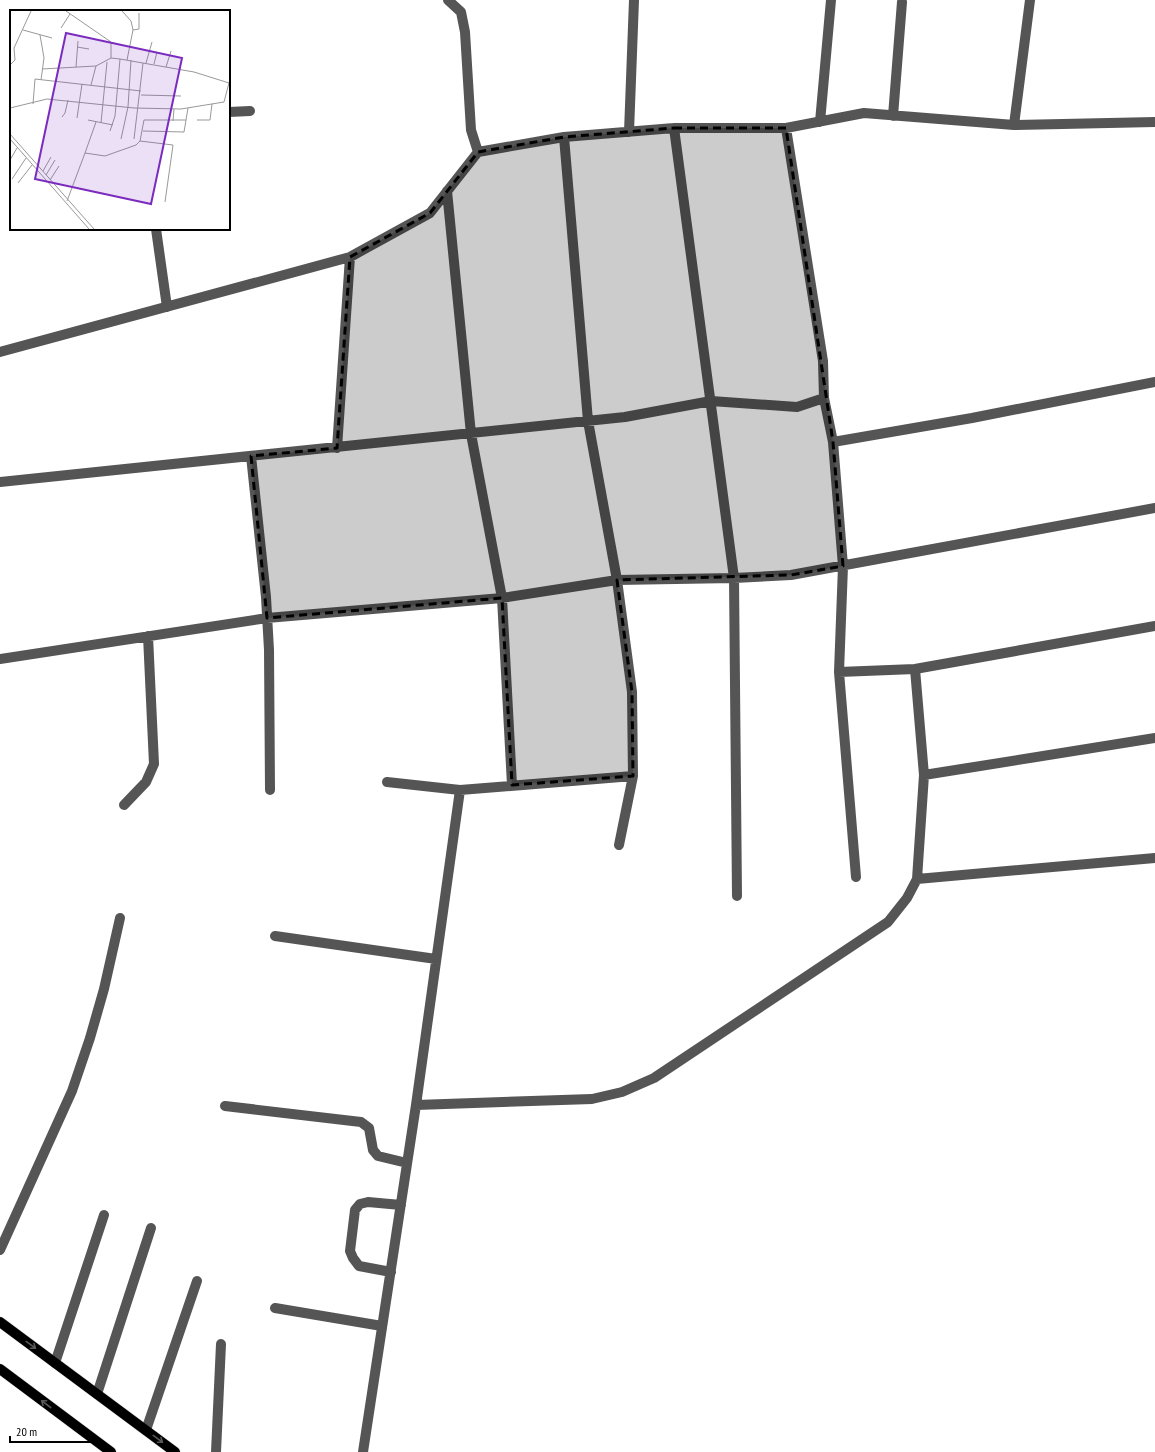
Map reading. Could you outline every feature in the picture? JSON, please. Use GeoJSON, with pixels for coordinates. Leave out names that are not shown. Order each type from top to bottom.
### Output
{"type":"FeatureCollection","features":[{"type":"Feature","properties":{"kind":"main road"},"geometry":{"type":"LineString","coordinates":[[0,1322],[175,1452]]}},
{"type":"Feature","properties":{"kind":"main road"},"geometry":{"type":"LineString","coordinates":[[0,1369],[111,1452]]}},
{"type":"Feature","properties":{"kind":"street"},"geometry":{"type":"LineString","coordinates":[[448,0],[461,12],[465,32],[471,130],[478,152]]}},
{"type":"Feature","properties":{"kind":"street"},"geometry":{"type":"LineString","coordinates":[[629,132],[634,0]]}},
{"type":"Feature","properties":{"kind":"street"},"geometry":{"type":"LineString","coordinates":[[820,122],[830,0]]}},
{"type":"Feature","properties":{"kind":"street"},"geometry":{"type":"LineString","coordinates":[[1014,125],[1030,0]]}},
{"type":"Feature","properties":{"kind":"street"},"geometry":{"type":"LineString","coordinates":[[893,116],[902,2]]}},
{"type":"Feature","properties":{"kind":"street"},"geometry":{"type":"LineString","coordinates":[[230,112],[250,111]]}},
{"type":"Feature","properties":{"kind":"street"},"geometry":{"type":"LineString","coordinates":[[0,352],[350,257],[430,213],[478,152],[564,137],[674,128],[786,128],[864,113],[1014,125],[1155,122]]}},
{"type":"Feature","properties":{"kind":"street"},"geometry":{"type":"LineString","coordinates":[[674,128],[734,578],[737,896]]}},
{"type":"Feature","properties":{"kind":"street"},"geometry":{"type":"LineString","coordinates":[[786,128],[823,361],[824,398],[833,442],[843,566],[839,672],[856,877]]}},
{"type":"Feature","properties":{"kind":"street"},"geometry":{"type":"LineString","coordinates":[[564,137],[588,421],[617,580],[632,692],[633,776],[619,845]]}},
{"type":"Feature","properties":{"kind":"street"},"geometry":{"type":"LineString","coordinates":[[448,191],[471,434],[502,598],[512,785]]}},
{"type":"Feature","properties":{"kind":"street"},"geometry":{"type":"LineString","coordinates":[[156,230],[167,307]]}},
{"type":"Feature","properties":{"kind":"street"},"geometry":{"type":"LineString","coordinates":[[337,448],[350,257]]}},
{"type":"Feature","properties":{"kind":"street"},"geometry":{"type":"LineString","coordinates":[[833,442],[972,418],[1155,382]]}},
{"type":"Feature","properties":{"kind":"street"},"geometry":{"type":"LineString","coordinates":[[0,482],[625,418],[711,401],[797,407],[824,398]]}},
{"type":"Feature","properties":{"kind":"street"},"geometry":{"type":"LineString","coordinates":[[251,456],[269,650],[270,790]]}},
{"type":"Feature","properties":{"kind":"street"},"geometry":{"type":"LineString","coordinates":[[0,659],[267,618],[502,598],[617,580],[734,578],[791,575],[1155,508]]}},
{"type":"Feature","properties":{"kind":"street"},"geometry":{"type":"LineString","coordinates":[[839,672],[915,669],[1155,626]]}},
{"type":"Feature","properties":{"kind":"street"},"geometry":{"type":"LineString","coordinates":[[124,805],[146,782],[154,764],[148,636]]}},
{"type":"Feature","properties":{"kind":"street"},"geometry":{"type":"LineString","coordinates":[[416,1104],[592,1099],[622,1092],[654,1078],[888,922],[907,898],[917,879],[924,775],[915,669]]}},
{"type":"Feature","properties":{"kind":"street"},"geometry":{"type":"LineString","coordinates":[[924,775],[1155,738]]}},
{"type":"Feature","properties":{"kind":"street"},"geometry":{"type":"LineString","coordinates":[[387,782],[460,790],[633,776]]}},
{"type":"Feature","properties":{"kind":"street"},"geometry":{"type":"LineString","coordinates":[[363,1452],[408,1163],[460,790]]}},
{"type":"Feature","properties":{"kind":"street"},"geometry":{"type":"LineString","coordinates":[[917,879],[1155,858]]}},
{"type":"Feature","properties":{"kind":"street"},"geometry":{"type":"LineString","coordinates":[[0,1250],[72,1091],[90,1038],[104,989],[120,918]]}},
{"type":"Feature","properties":{"kind":"street"},"geometry":{"type":"LineString","coordinates":[[275,936],[436,959]]}},
{"type":"Feature","properties":{"kind":"street"},"geometry":{"type":"LineString","coordinates":[[225,1106],[361,1122],[369,1128],[373,1150],[378,1156],[408,1163]]}},
{"type":"Feature","properties":{"kind":"street"},"geometry":{"type":"LineString","coordinates":[[391,1272],[359,1266],[353,1258],[350,1251],[355,1210],[360,1204],[368,1202],[401,1205]]}},
{"type":"Feature","properties":{"kind":"street"},"geometry":{"type":"LineString","coordinates":[[56,1363],[104,1215]]}},
{"type":"Feature","properties":{"kind":"street"},"geometry":{"type":"LineString","coordinates":[[96,1394],[151,1228]]}},
{"type":"Feature","properties":{"kind":"street"},"geometry":{"type":"LineString","coordinates":[[146,1430],[197,1281]]}},
{"type":"Feature","properties":{"kind":"street"},"geometry":{"type":"LineString","coordinates":[[275,1308],[382,1326]]}},
{"type":"Feature","properties":{"kind":"street"},"geometry":{"type":"LineString","coordinates":[[216,1452],[221,1344]]}},
{"type":"Feature","properties":{"kind":"highlighted area"},"geometry":{"type":"Polygon","coordinates":[[[674,128],[786,128],[833,442],[843,566],[791,575],[617,580],[632,692],[633,776],[512,785],[502,598],[267,618],[251,456],[337,448],[350,257],[430,213],[478,152],[564,137],[674,128]]]}}]}
